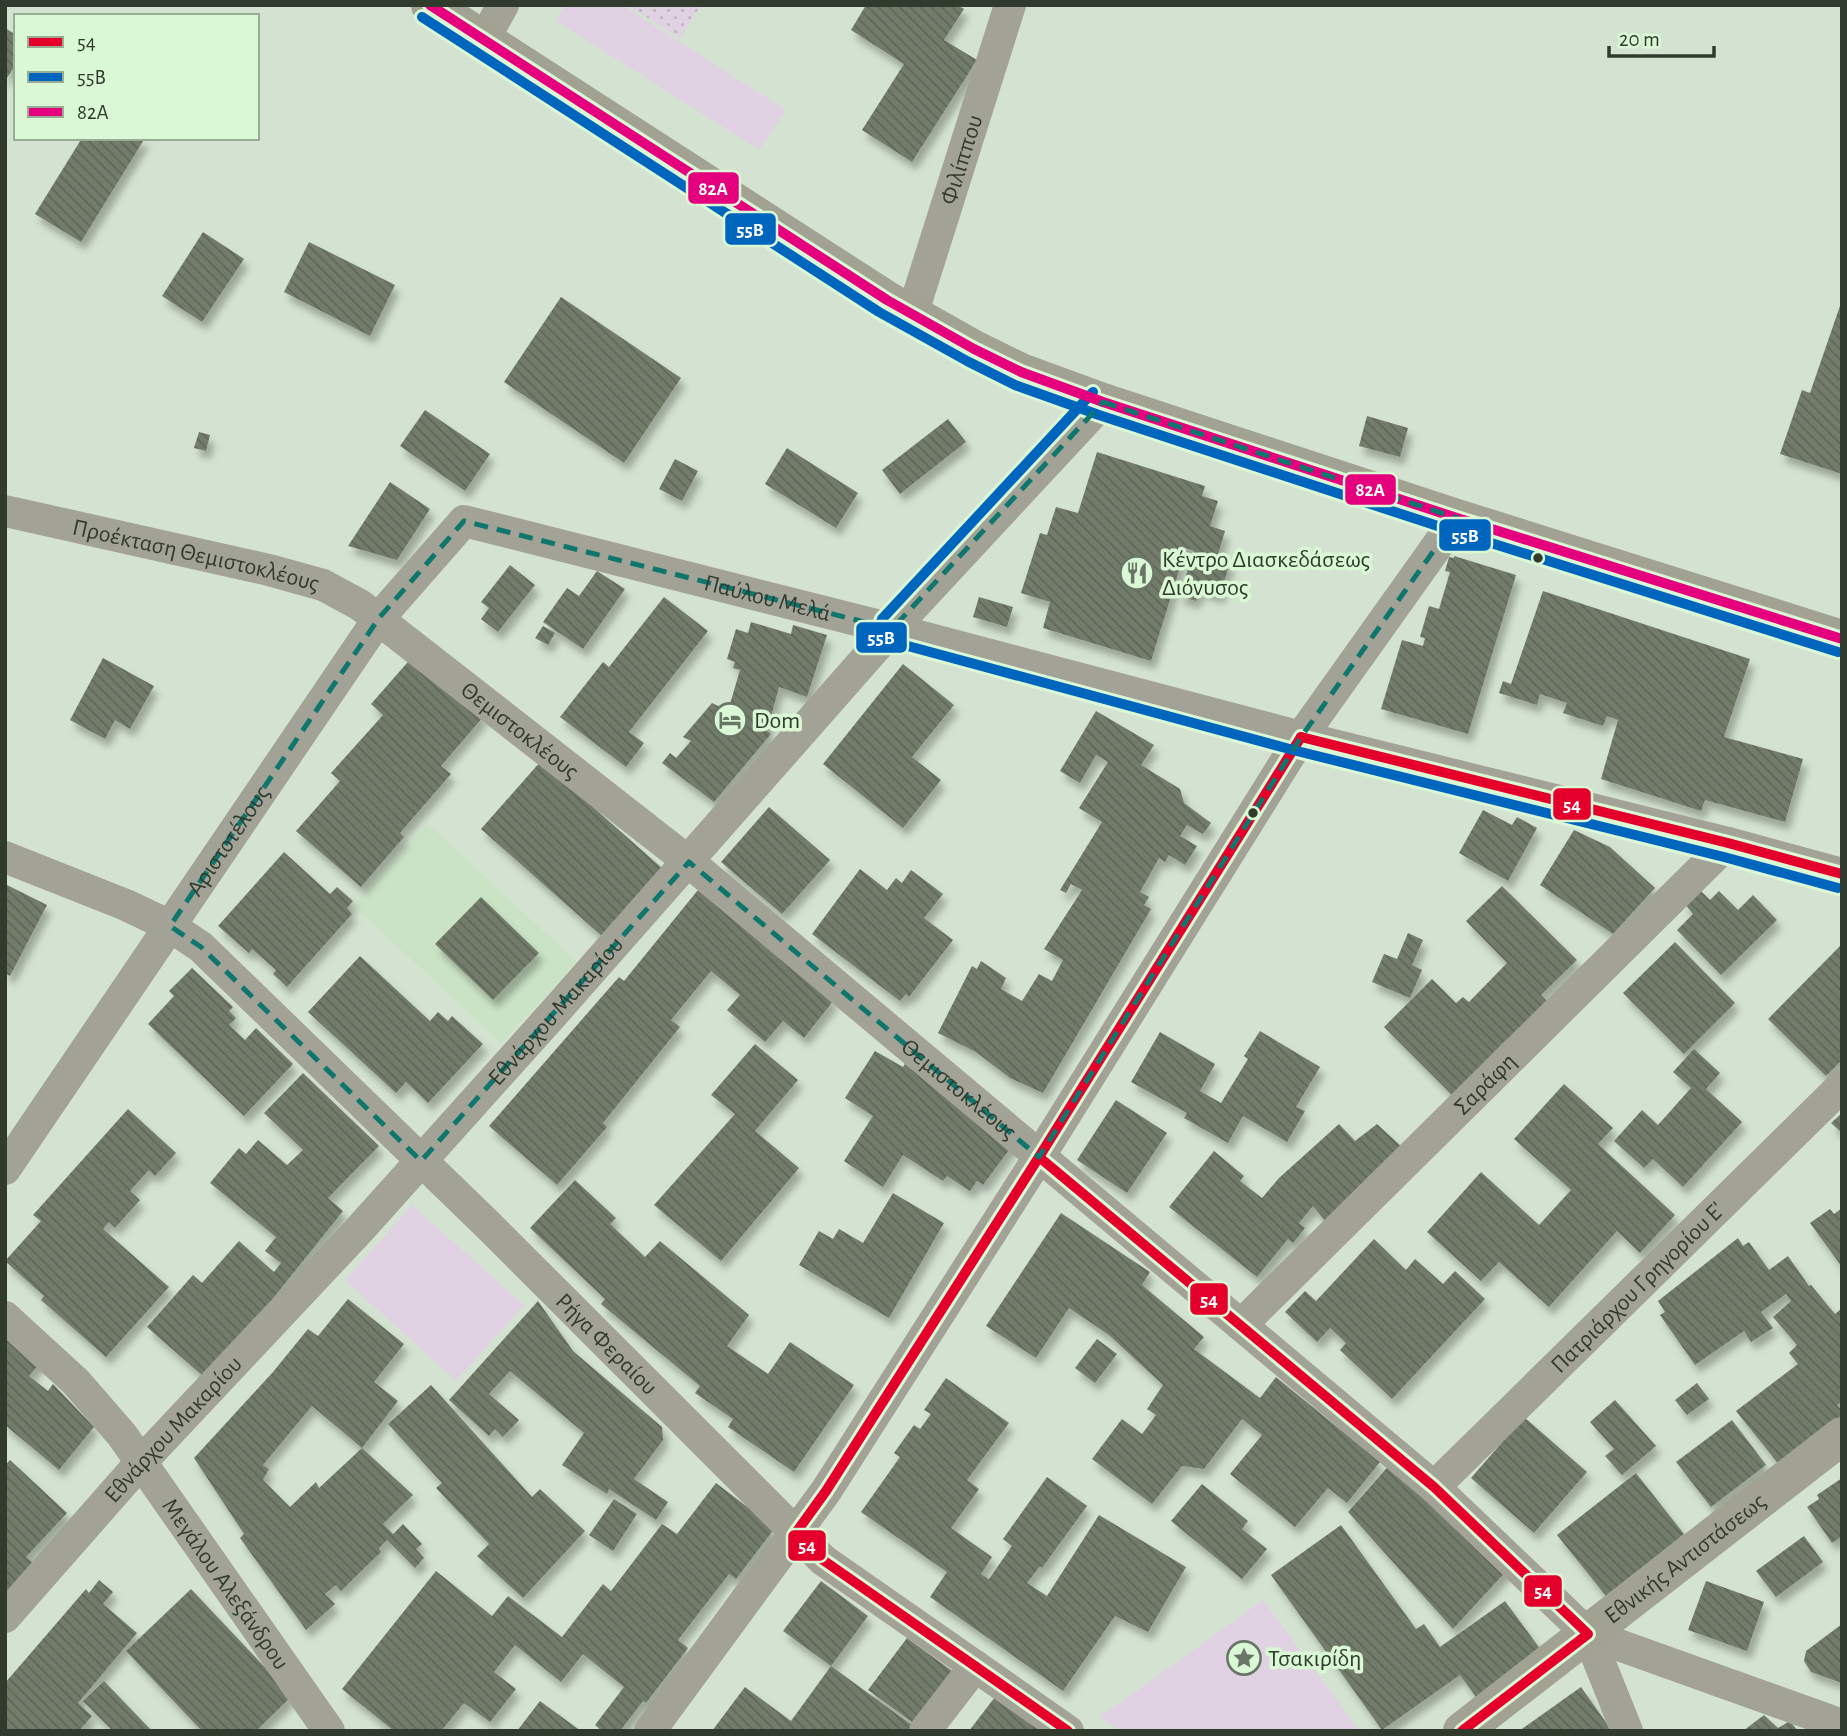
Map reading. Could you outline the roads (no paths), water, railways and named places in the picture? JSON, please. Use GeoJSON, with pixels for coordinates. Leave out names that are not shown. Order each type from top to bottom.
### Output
{"type":"FeatureCollection","features":[{"type":"Feature","properties":{"kind":"main road"},"geometry":{"type":"LineString","coordinates":[[430,5],[912,315],[1021,372],[1102,402],[1457,518],[1842,639]]}},
{"type":"Feature","properties":{"kind":"main road","name":"Εθνικής Αντιστάσεως"},"geometry":{"type":"LineString","coordinates":[[1462,1731],[1842,1436]]}},
{"type":"Feature","properties":{"kind":"street"},"geometry":{"type":"LineString","coordinates":[[483,41],[503,5]]}},
{"type":"Feature","properties":{"kind":"street","name":"Φιλίππου"},"geometry":{"type":"LineString","coordinates":[[912,315],[1010,5]]}},
{"type":"Feature","properties":{"kind":"street","name":"Εθνάρχου Μακαρίου"},"geometry":{"type":"LineString","coordinates":[[5,1617],[142,1461],[421,1161],[689,862],[892,629],[1102,402]]}},
{"type":"Feature","properties":{"kind":"street","name":"Προέκταση Θεμιστοκλέους"},"geometry":{"type":"LineString","coordinates":[[5,511],[312,582],[343,594],[379,618]]}},
{"type":"Feature","properties":{"kind":"street"},"geometry":{"type":"LineString","coordinates":[[650,1731],[826,1491],[1040,1157],[1301,737],[1457,518]]}},
{"type":"Feature","properties":{"kind":"street","name":"Παύλου Μελά"},"geometry":{"type":"LineString","coordinates":[[464,521],[1842,874]]}},
{"type":"Feature","properties":{"kind":"street","name":"Αριστοτέλους"},"geometry":{"type":"LineString","coordinates":[[5,1169],[379,618],[464,521]]}},
{"type":"Feature","properties":{"kind":"street","name":"Θεμιστοκλέους"},"geometry":{"type":"LineString","coordinates":[[379,618],[689,862],[1434,1487],[1588,1634]]}},
{"type":"Feature","properties":{"kind":"street","name":"Σαράφη"},"geometry":{"type":"LineString","coordinates":[[1241,1325],[1728,843]]}},
{"type":"Feature","properties":{"kind":"street","name":"Ρήγα Φεραίου"},"geometry":{"type":"LineString","coordinates":[[5,858],[126,905],[170,926],[201,947],[489,1226],[823,1560],[1068,1731]]}},
{"type":"Feature","properties":{"kind":"street","name":"Πατριάρχου Γρηγορίου Ε'"},"geometry":{"type":"LineString","coordinates":[[1434,1487],[1842,1086]]}},
{"type":"Feature","properties":{"kind":"street","name":"Μεγάλου Αλεξάνδρου"},"geometry":{"type":"LineString","coordinates":[[5,1317],[76,1382],[142,1461],[329,1731]]}},
{"type":"Feature","properties":{"kind":"street"},"geometry":{"type":"LineString","coordinates":[[1588,1634],[1842,1725]]}},
{"type":"Feature","properties":{"kind":"street"},"geometry":{"type":"LineString","coordinates":[[1588,1634],[1627,1731]]}},
{"type":"Feature","properties":{"kind":"street"},"geometry":{"type":"LineString","coordinates":[[925,1731],[975,1666]]}},
{"type":"Feature","properties":{"kind":"place","name":"Κέντρο Διασκεδάσεως Διόνυσος"},"geometry":{"type":"Point","coordinates":[1137,573]}},
{"type":"Feature","properties":{"kind":"place","name":"Dom"},"geometry":{"type":"Point","coordinates":[730,720]}},
{"type":"Feature","properties":{"kind":"place","name":"Τσακιρίδη"},"geometry":{"type":"Point","coordinates":[1244,1658]}}]}
